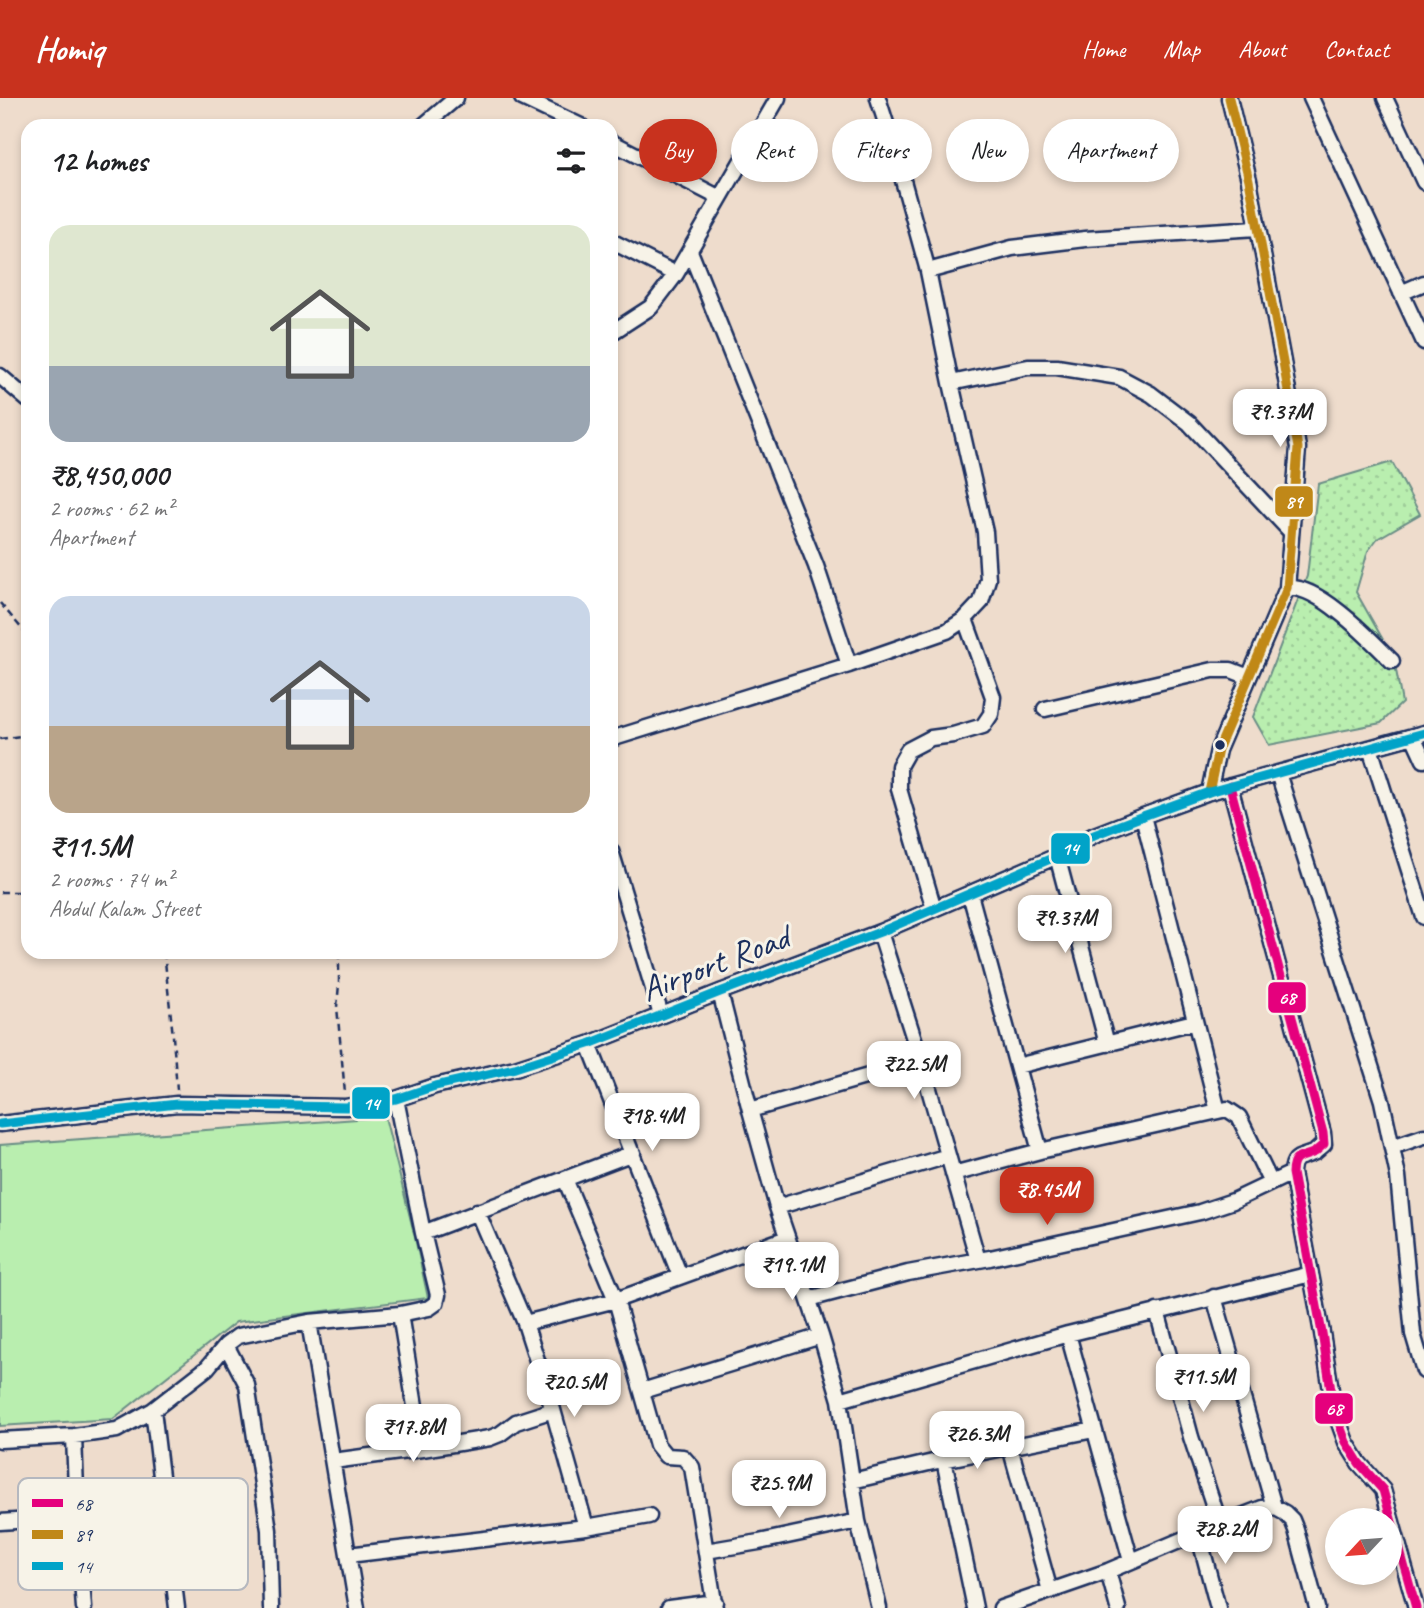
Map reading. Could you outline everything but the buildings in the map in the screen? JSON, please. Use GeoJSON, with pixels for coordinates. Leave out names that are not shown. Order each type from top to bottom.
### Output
{"type":"FeatureCollection","features":[{"type":"Feature","properties":{"kind":"street"},"geometry":{"type":"LineString","coordinates":[[431,119],[456,98]]}},
{"type":"Feature","properties":{"kind":"street"},"geometry":{"type":"LineString","coordinates":[[522,98],[566,119]]}},
{"type":"Feature","properties":{"kind":"street"},"geometry":{"type":"LineString","coordinates":[[618,737],[849,665],[947,631],[965,619],[981,602],[988,579],[985,532],[928,271],[878,98]]}},
{"type":"Feature","properties":{"kind":"street"},"geometry":{"type":"LineString","coordinates":[[1209,792],[1218,750],[1287,588],[1298,448],[1249,180],[1229,98]]}},
{"type":"Feature","properties":{"kind":"street"},"geometry":{"type":"LineString","coordinates":[[1311,98],[1424,342]]}},
{"type":"Feature","properties":{"kind":"street"},"geometry":{"type":"LineString","coordinates":[[1385,98],[1424,183]]}},
{"type":"Feature","properties":{"kind":"street"},"geometry":{"type":"LineString","coordinates":[[618,328],[651,307],[676,274],[774,99]]}},
{"type":"Feature","properties":{"kind":"street"},"geometry":{"type":"LineString","coordinates":[[618,146],[720,198]]}},
{"type":"Feature","properties":{"kind":"street"},"geometry":{"type":"LineString","coordinates":[[928,271],[1012,248],[1085,239],[1257,228]]}},
{"type":"Feature","properties":{"kind":"street"},"geometry":{"type":"LineString","coordinates":[[618,245],[676,274]]}},
{"type":"Feature","properties":{"kind":"street"},"geometry":{"type":"LineString","coordinates":[[690,251],[816,566],[849,665]]}},
{"type":"Feature","properties":{"kind":"street"},"geometry":{"type":"LineString","coordinates":[[1401,293],[1424,283]]}},
{"type":"Feature","properties":{"kind":"street"},"geometry":{"type":"LineString","coordinates":[[951,383],[1028,367],[1057,367],[1119,377],[1151,394],[1189,423],[1291,532]]}},
{"type":"Feature","properties":{"kind":"street"},"geometry":{"type":"LineString","coordinates":[[0,376],[21,394]]}},
{"type":"Feature","properties":{"kind":"street"},"geometry":{"type":"LineString","coordinates":[[1287,588],[1300,589],[1328,604],[1357,626],[1392,661]]}},
{"type":"Feature","properties":{"kind":"street"},"geometry":{"type":"LineString","coordinates":[[934,909],[899,789],[899,766],[908,750],[931,738],[983,726],[991,715],[993,697],[965,619]]}},
{"type":"Feature","properties":{"kind":"street"},"geometry":{"type":"LineString","coordinates":[[1045,709],[1213,670],[1231,670],[1249,677]]}},
{"type":"Feature","properties":{"kind":"street"},"geometry":{"type":"LineString","coordinates":[[1419,735],[1424,760]]}},
{"type":"Feature","properties":{"kind":"street","name":"Airport Road"},"geometry":{"type":"LineString","coordinates":[[0,1124],[177,1104],[346,1107],[397,1099],[435,1086],[515,1068],[589,1044],[880,932],[1057,856],[1094,835],[1143,816],[1209,792],[1419,735]]}},
{"type":"Feature","properties":{"kind":"street"},"geometry":{"type":"LineString","coordinates":[[1370,748],[1424,917]]}},
{"type":"Feature","properties":{"kind":"street"},"geometry":{"type":"LineString","coordinates":[[1278,773],[1382,1101],[1398,1177],[1424,1371]]}},
{"type":"Feature","properties":{"kind":"street"},"geometry":{"type":"LineString","coordinates":[[1230,786],[1323,1133],[1324,1144],[1316,1151],[1299,1157],[1293,1163],[1292,1173],[1335,1409],[1346,1442],[1359,1463],[1383,1490],[1416,1608]]}},
{"type":"Feature","properties":{"kind":"street"},"geometry":{"type":"LineString","coordinates":[[1143,816],[1218,1111]]}},
{"type":"Feature","properties":{"kind":"street"},"geometry":{"type":"LineString","coordinates":[[1057,856],[1107,1044]]}},
{"type":"Feature","properties":{"kind":"street"},"geometry":{"type":"LineString","coordinates":[[618,874],[661,1016]]}},
{"type":"Feature","properties":{"kind":"street"},"geometry":{"type":"LineString","coordinates":[[970,894],[1040,1151]]}},
{"type":"Feature","properties":{"kind":"street"},"geometry":{"type":"LineString","coordinates":[[880,932],[921,1061],[978,1260]]}},
{"type":"Feature","properties":{"kind":"street"},"geometry":{"type":"LineString","coordinates":[[720,992],[777,1207],[840,1400],[858,1521],[879,1608]]}},
{"type":"Feature","properties":{"kind":"street"},"geometry":{"type":"LineString","coordinates":[[1017,1066],[1194,1022]]}},
{"type":"Feature","properties":{"kind":"street"},"geometry":{"type":"LineString","coordinates":[[589,1044],[680,1276]]}},
{"type":"Feature","properties":{"kind":"street"},"geometry":{"type":"LineString","coordinates":[[750,1110],[921,1061]]}},
{"type":"Feature","properties":{"kind":"street"},"geometry":{"type":"LineString","coordinates":[[0,1440],[74,1436],[117,1430],[153,1410],[207,1368],[226,1345],[238,1336],[309,1322],[400,1314],[429,1308],[436,1303],[438,1295],[397,1099]]}},
{"type":"Feature","properties":{"kind":"street"},"geometry":{"type":"LineString","coordinates":[[953,1174],[1040,1151],[1227,1109],[1239,1117],[1271,1183]]}},
{"type":"Feature","properties":{"kind":"street"},"geometry":{"type":"LineString","coordinates":[[1392,1147],[1424,1136]]}},
{"type":"Feature","properties":{"kind":"street"},"geometry":{"type":"LineString","coordinates":[[423,1233],[633,1153]]}},
{"type":"Feature","properties":{"kind":"street"},"geometry":{"type":"LineString","coordinates":[[777,1207],[948,1156]]}},
{"type":"Feature","properties":{"kind":"street"},"geometry":{"type":"LineString","coordinates":[[809,1299],[908,1273],[1200,1212],[1292,1173]]}},
{"type":"Feature","properties":{"kind":"street"},"geometry":{"type":"LineString","coordinates":[[565,1179],[616,1300],[657,1445],[666,1456],[683,1457],[692,1467],[715,1605],[669,1608]]}},
{"type":"Feature","properties":{"kind":"street"},"geometry":{"type":"LineString","coordinates":[[477,1211],[525,1323],[586,1527]]}},
{"type":"Feature","properties":{"kind":"street"},"geometry":{"type":"LineString","coordinates":[[525,1323],[616,1300],[787,1238]]}},
{"type":"Feature","properties":{"kind":"street"},"geometry":{"type":"LineString","coordinates":[[840,1400],[1068,1334],[1311,1274]]}},
{"type":"Feature","properties":{"kind":"street"},"geometry":{"type":"LineString","coordinates":[[1214,1297],[1274,1507]]}},
{"type":"Feature","properties":{"kind":"street"},"geometry":{"type":"LineString","coordinates":[[1157,1311],[1220,1525]]}},
{"type":"Feature","properties":{"kind":"street"},"geometry":{"type":"LineString","coordinates":[[400,1314],[422,1449]]}},
{"type":"Feature","properties":{"kind":"street"},"geometry":{"type":"LineString","coordinates":[[309,1322],[357,1608]]}},
{"type":"Feature","properties":{"kind":"street"},"geometry":{"type":"LineString","coordinates":[[1068,1334],[1131,1561]]}},
{"type":"Feature","properties":{"kind":"street"},"geometry":{"type":"LineString","coordinates":[[642,1391],[821,1336]]}},
{"type":"Feature","properties":{"kind":"street"},"geometry":{"type":"LineString","coordinates":[[226,1345],[247,1385],[269,1530],[271,1608]]}},
{"type":"Feature","properties":{"kind":"street"},"geometry":{"type":"LineString","coordinates":[[153,1410],[162,1478]]}},
{"type":"Feature","properties":{"kind":"street"},"geometry":{"type":"LineString","coordinates":[[333,1461],[490,1438],[516,1422],[553,1410]]}},
{"type":"Feature","properties":{"kind":"street"},"geometry":{"type":"LineString","coordinates":[[852,1481],[1094,1430]]}},
{"type":"Feature","properties":{"kind":"street"},"geometry":{"type":"LineString","coordinates":[[74,1436],[76,1478]]}},
{"type":"Feature","properties":{"kind":"street"},"geometry":{"type":"LineString","coordinates":[[1010,1447],[1050,1591]]}},
{"type":"Feature","properties":{"kind":"street"},"geometry":{"type":"LineString","coordinates":[[944,1460],[975,1608]]}},
{"type":"Feature","properties":{"kind":"street"},"geometry":{"type":"LineString","coordinates":[[1001,1608],[1108,1571],[1262,1508],[1274,1507],[1293,1520],[1317,1608]]}},
{"type":"Feature","properties":{"kind":"street"},"geometry":{"type":"LineString","coordinates":[[348,1555],[586,1527],[649,1516]]}},
{"type":"Feature","properties":{"kind":"street"},"geometry":{"type":"LineString","coordinates":[[0,1522],[18,1521]]}},
{"type":"Feature","properties":{"kind":"street"},"geometry":{"type":"LineString","coordinates":[[706,1551],[858,1521]]}},
{"type":"Feature","properties":{"kind":"street"},"geometry":{"type":"LineString","coordinates":[[1198,1533],[1219,1608]]}},
{"type":"Feature","properties":{"kind":"street"},"geometry":{"type":"LineString","coordinates":[[1108,1571],[1118,1608]]}},
{"type":"Feature","properties":{"kind":"street"},"geometry":{"type":"LineString","coordinates":[[83,1590],[84,1608]]}},
{"type":"Feature","properties":{"kind":"street"},"geometry":{"type":"LineString","coordinates":[[175,1590],[177,1608]]}},
{"type":"Feature","properties":{"kind":"path"},"geometry":{"type":"LineString","coordinates":[[0,603],[21,628]]}},
{"type":"Feature","properties":{"kind":"path"},"geometry":{"type":"LineString","coordinates":[[0,739],[21,736]]}},
{"type":"Feature","properties":{"kind":"path"},"geometry":{"type":"LineString","coordinates":[[0,892],[21,892]]}},
{"type":"Feature","properties":{"kind":"path"},"geometry":{"type":"LineString","coordinates":[[164,959],[173,1036],[177,1104]]}},
{"type":"Feature","properties":{"kind":"path"},"geometry":{"type":"LineString","coordinates":[[339,959],[337,1007],[346,1107]]}},
{"type":"Feature","properties":{"kind":"green space"},"geometry":{"type":"Polygon","coordinates":[[[1392,462],[1420,514],[1377,539],[1368,551],[1356,592],[1394,659],[1402,703],[1381,723],[1269,745],[1253,717],[1307,576],[1318,484],[1392,462]]]}},
{"type":"Feature","properties":{"kind":"green space"},"geometry":{"type":"Polygon","coordinates":[[[385,1117],[428,1298],[236,1322],[113,1419],[0,1426],[0,1145],[385,1117]]]}},
{"type":"Feature","properties":{"kind":"transit line","name":"89"},"geometry":{"type":"LineString","coordinates":[[1209,792],[1218,750],[1287,588],[1298,448],[1249,180],[1229,98]]}},
{"type":"Feature","properties":{"kind":"transit line","name":"14"},"geometry":{"type":"LineString","coordinates":[[0,1124],[177,1104],[346,1107],[396,1099],[435,1086],[515,1068],[589,1044],[880,932],[1057,856],[1094,835],[1143,816],[1209,792],[1424,733]]}},
{"type":"Feature","properties":{"kind":"transit line","name":"68"},"geometry":{"type":"LineString","coordinates":[[1230,786],[1323,1133],[1324,1144],[1315,1152],[1296,1160],[1292,1173],[1334,1409],[1346,1442],[1359,1463],[1383,1490],[1416,1608]]}}]}
